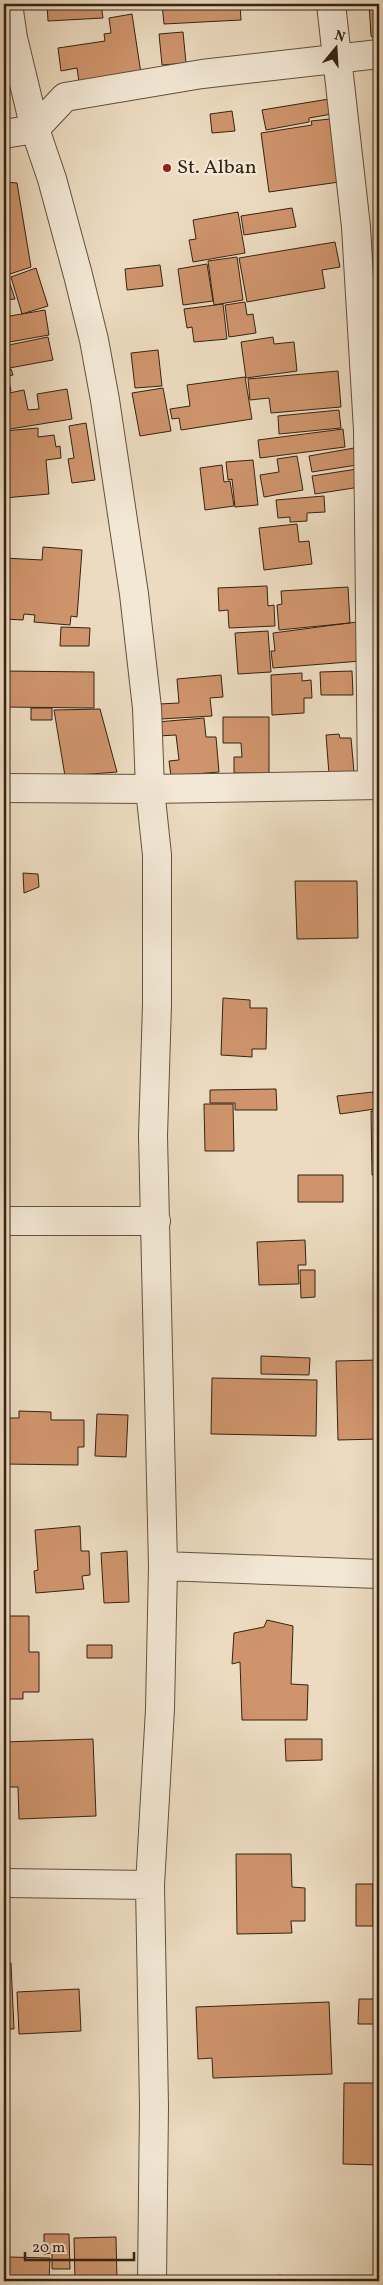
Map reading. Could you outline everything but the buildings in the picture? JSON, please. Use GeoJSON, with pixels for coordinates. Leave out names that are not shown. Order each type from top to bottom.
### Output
{"type":"FeatureCollection","features":[{"type":"Feature","properties":{"kind":"street"},"geometry":{"type":"LineString","coordinates":[[8,4],[13,38],[35,129],[52,179],[78,275],[104,391],[134,594],[146,708],[150,789],[157,855],[157,1004],[153,1136],[163,1566],[160,1709],[150,1885],[154,2106],[152,2281]]}},
{"type":"Feature","properties":{"kind":"street"},"geometry":{"type":"LineString","coordinates":[[4,788],[150,789],[376,785],[368,430],[356,227],[331,4]]}},
{"type":"Feature","properties":{"kind":"street"},"geometry":{"type":"LineString","coordinates":[[4,134],[35,129],[66,97],[202,74],[379,54]]}},
{"type":"Feature","properties":{"kind":"street"},"geometry":{"type":"LineString","coordinates":[[4,1220],[156,1221]]}},
{"type":"Feature","properties":{"kind":"street"},"geometry":{"type":"LineString","coordinates":[[163,1566],[379,1574]]}},
{"type":"Feature","properties":{"kind":"street"},"geometry":{"type":"LineString","coordinates":[[4,1883],[150,1885]]}},
{"type":"Feature","properties":{"kind":"place","name":"St. Alban"},"geometry":{"type":"Point","coordinates":[167,168]}}]}
